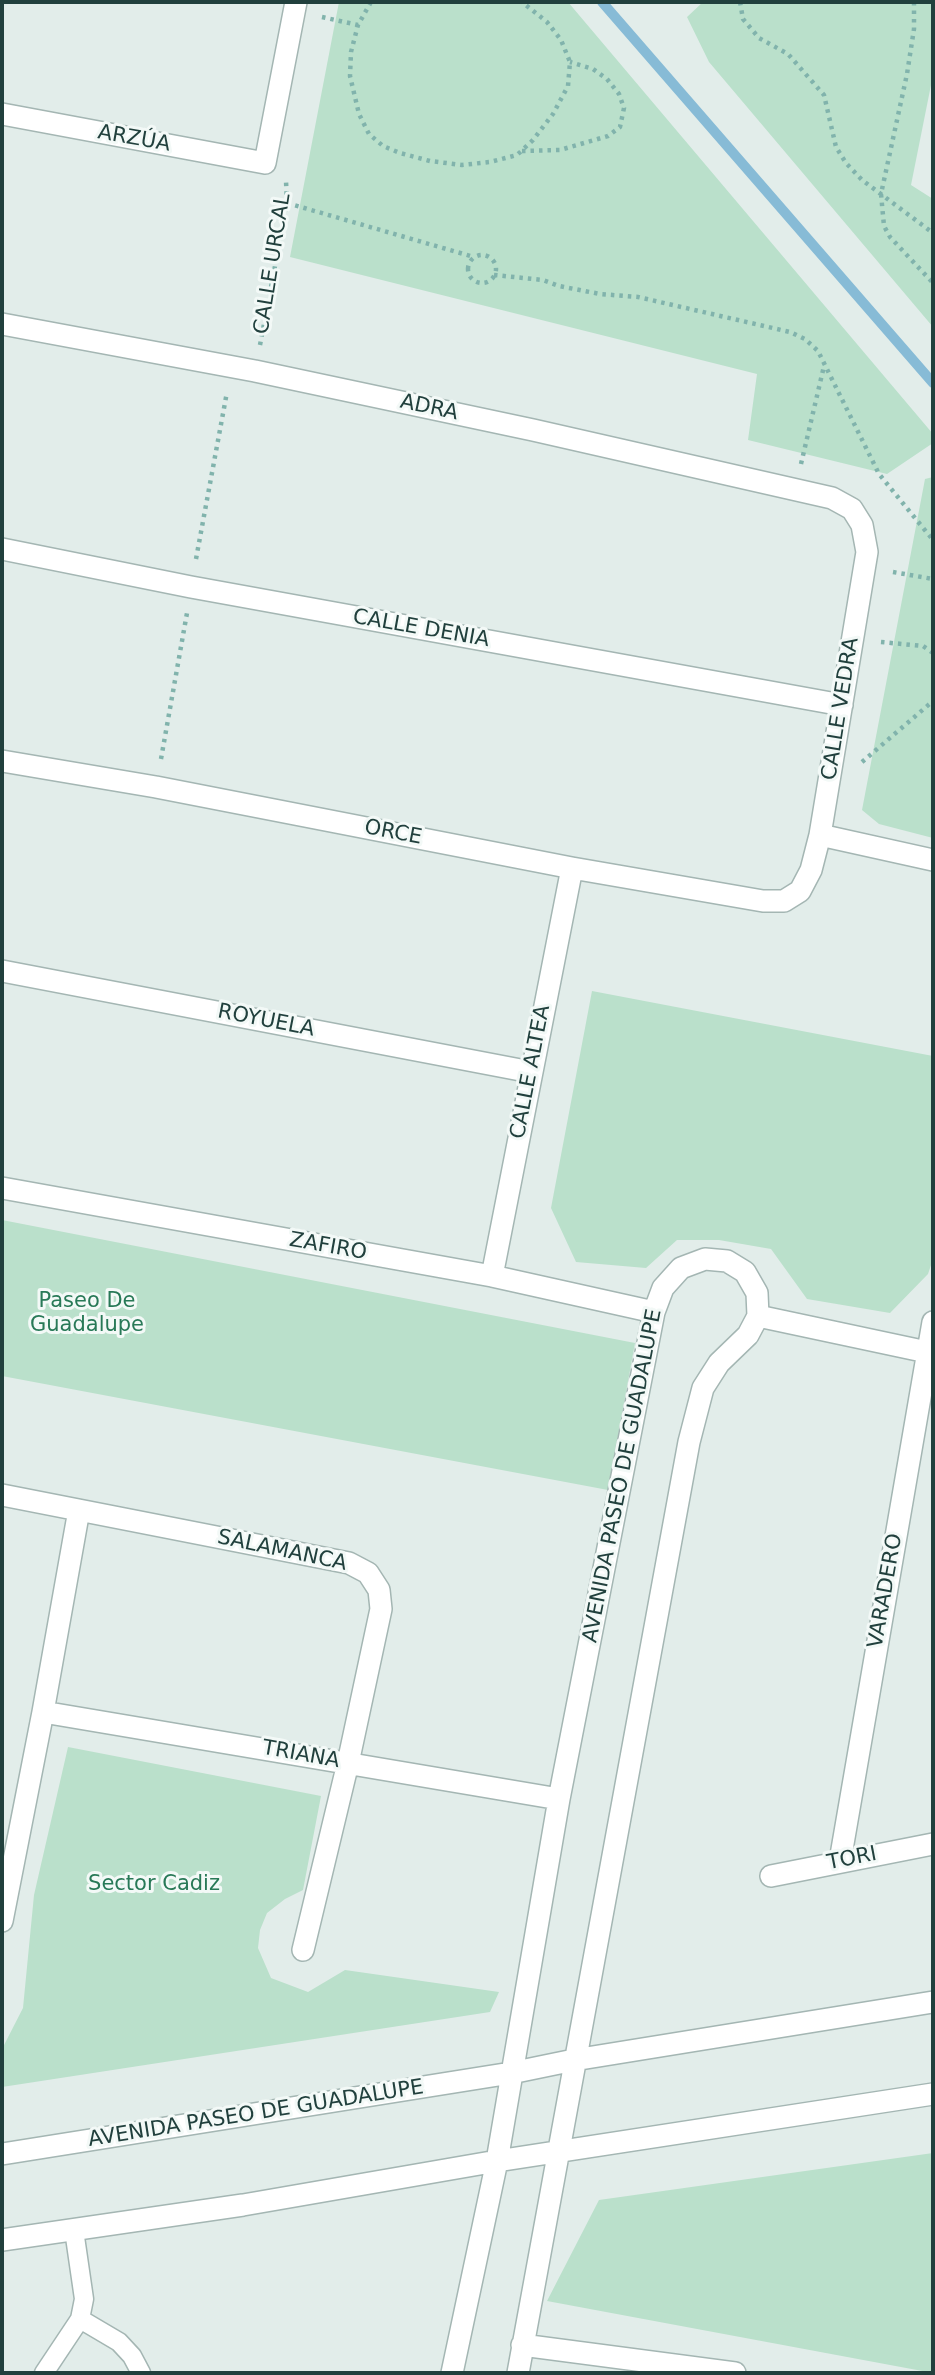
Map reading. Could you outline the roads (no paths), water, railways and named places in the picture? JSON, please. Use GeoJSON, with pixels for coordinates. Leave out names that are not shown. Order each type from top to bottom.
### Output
{"type":"FeatureCollection","features":[{"type":"Feature","properties":{"kind":"street","name":"CALLE URCAL"},"geometry":{"type":"LineString","coordinates":[[265,163],[295,7]]}},
{"type":"Feature","properties":{"kind":"street","name":"ARZÚA"},"geometry":{"type":"LineString","coordinates":[[2,114],[265,163]]}},
{"type":"Feature","properties":{"kind":"street","name":"ADRA"},"geometry":{"type":"LineString","coordinates":[[2,324],[255,371],[533,430],[832,498],[852,509]]}},
{"type":"Feature","properties":{"kind":"street","name":"CALLE VEDRA"},"geometry":{"type":"LineString","coordinates":[[784,901],[800,891],[811,870],[820,835],[867,552],[862,525],[852,509]]}},
{"type":"Feature","properties":{"kind":"street","name":"CALLE DENIA"},"geometry":{"type":"LineString","coordinates":[[2,549],[191,587],[842,705]]}},
{"type":"Feature","properties":{"kind":"street","name":"ORCE"},"geometry":{"type":"LineString","coordinates":[[2,761],[156,787],[572,868],[763,901],[784,901]]}},
{"type":"Feature","properties":{"kind":"street"},"geometry":{"type":"LineString","coordinates":[[820,835],[933,860]]}},
{"type":"Feature","properties":{"kind":"street","name":"CALLE ALTEA"},"geometry":{"type":"LineString","coordinates":[[492,1276],[572,868]]}},
{"type":"Feature","properties":{"kind":"street","name":"ROYUELA"},"geometry":{"type":"LineString","coordinates":[[2,971],[531,1072]]}},
{"type":"Feature","properties":{"kind":"street","name":"ZAFIRO"},"geometry":{"type":"LineString","coordinates":[[2,1188],[492,1276],[654,1312]]}},
{"type":"Feature","properties":{"kind":"street","name":"AVENIDA PASEO DE GUADALUPE"},"geometry":{"type":"LineString","coordinates":[[452,2373],[497,2161],[559,1799],[654,1312],[663,1288],[681,1268],[705,1259],[727,1261],[745,1272],[757,1293],[758,1316]]}},
{"type":"Feature","properties":{"kind":"street"},"geometry":{"type":"LineString","coordinates":[[518,2373],[692,1429],[703,1388],[719,1363],[748,1335],[758,1316],[927,1352]]}},
{"type":"Feature","properties":{"kind":"street","name":"VARADERO"},"geometry":{"type":"LineString","coordinates":[[840,1861],[933,1322]]}},
{"type":"Feature","properties":{"kind":"street","name":"SALAMANCA"},"geometry":{"type":"LineString","coordinates":[[2,1495],[349,1563],[368,1573],[379,1590],[381,1609],[348,1763],[303,1950]]}},
{"type":"Feature","properties":{"kind":"street"},"geometry":{"type":"LineString","coordinates":[[2,1921],[79,1510]]}},
{"type":"Feature","properties":{"kind":"street","name":"TRIANA"},"geometry":{"type":"LineString","coordinates":[[43,1712],[559,1799]]}},
{"type":"Feature","properties":{"kind":"street","name":"TORI"},"geometry":{"type":"LineString","coordinates":[[771,1876],[933,1844]]}},
{"type":"Feature","properties":{"kind":"street","name":"AVENIDA PASEO DE GUADALUPE"},"geometry":{"type":"LineString","coordinates":[[2,2154],[933,2002]]}},
{"type":"Feature","properties":{"kind":"street"},"geometry":{"type":"LineString","coordinates":[[2,2240],[243,2205],[497,2161],[933,2094]]}},
{"type":"Feature","properties":{"kind":"street"},"geometry":{"type":"LineString","coordinates":[[522,2345],[735,2373]]}},
{"type":"Feature","properties":{"kind":"lane"},"geometry":{"type":"LineString","coordinates":[[44,2373],[80,2319],[84,2299],[74,2230]]}},
{"type":"Feature","properties":{"kind":"lane"},"geometry":{"type":"LineString","coordinates":[[80,2319],[120,2342],[141,2373]]}},
{"type":"Feature","properties":{"kind":"waterway"},"geometry":{"type":"LineString","coordinates":[[602,2],[933,383]]}},
{"type":"Feature","properties":{"kind":"park label","name":"Paseo De Guadalupe"},"geometry":{"type":"Point","coordinates":[87,1314]}},
{"type":"Feature","properties":{"kind":"park label","name":"Sector Cadiz"},"geometry":{"type":"Point","coordinates":[154,1885]}}]}
